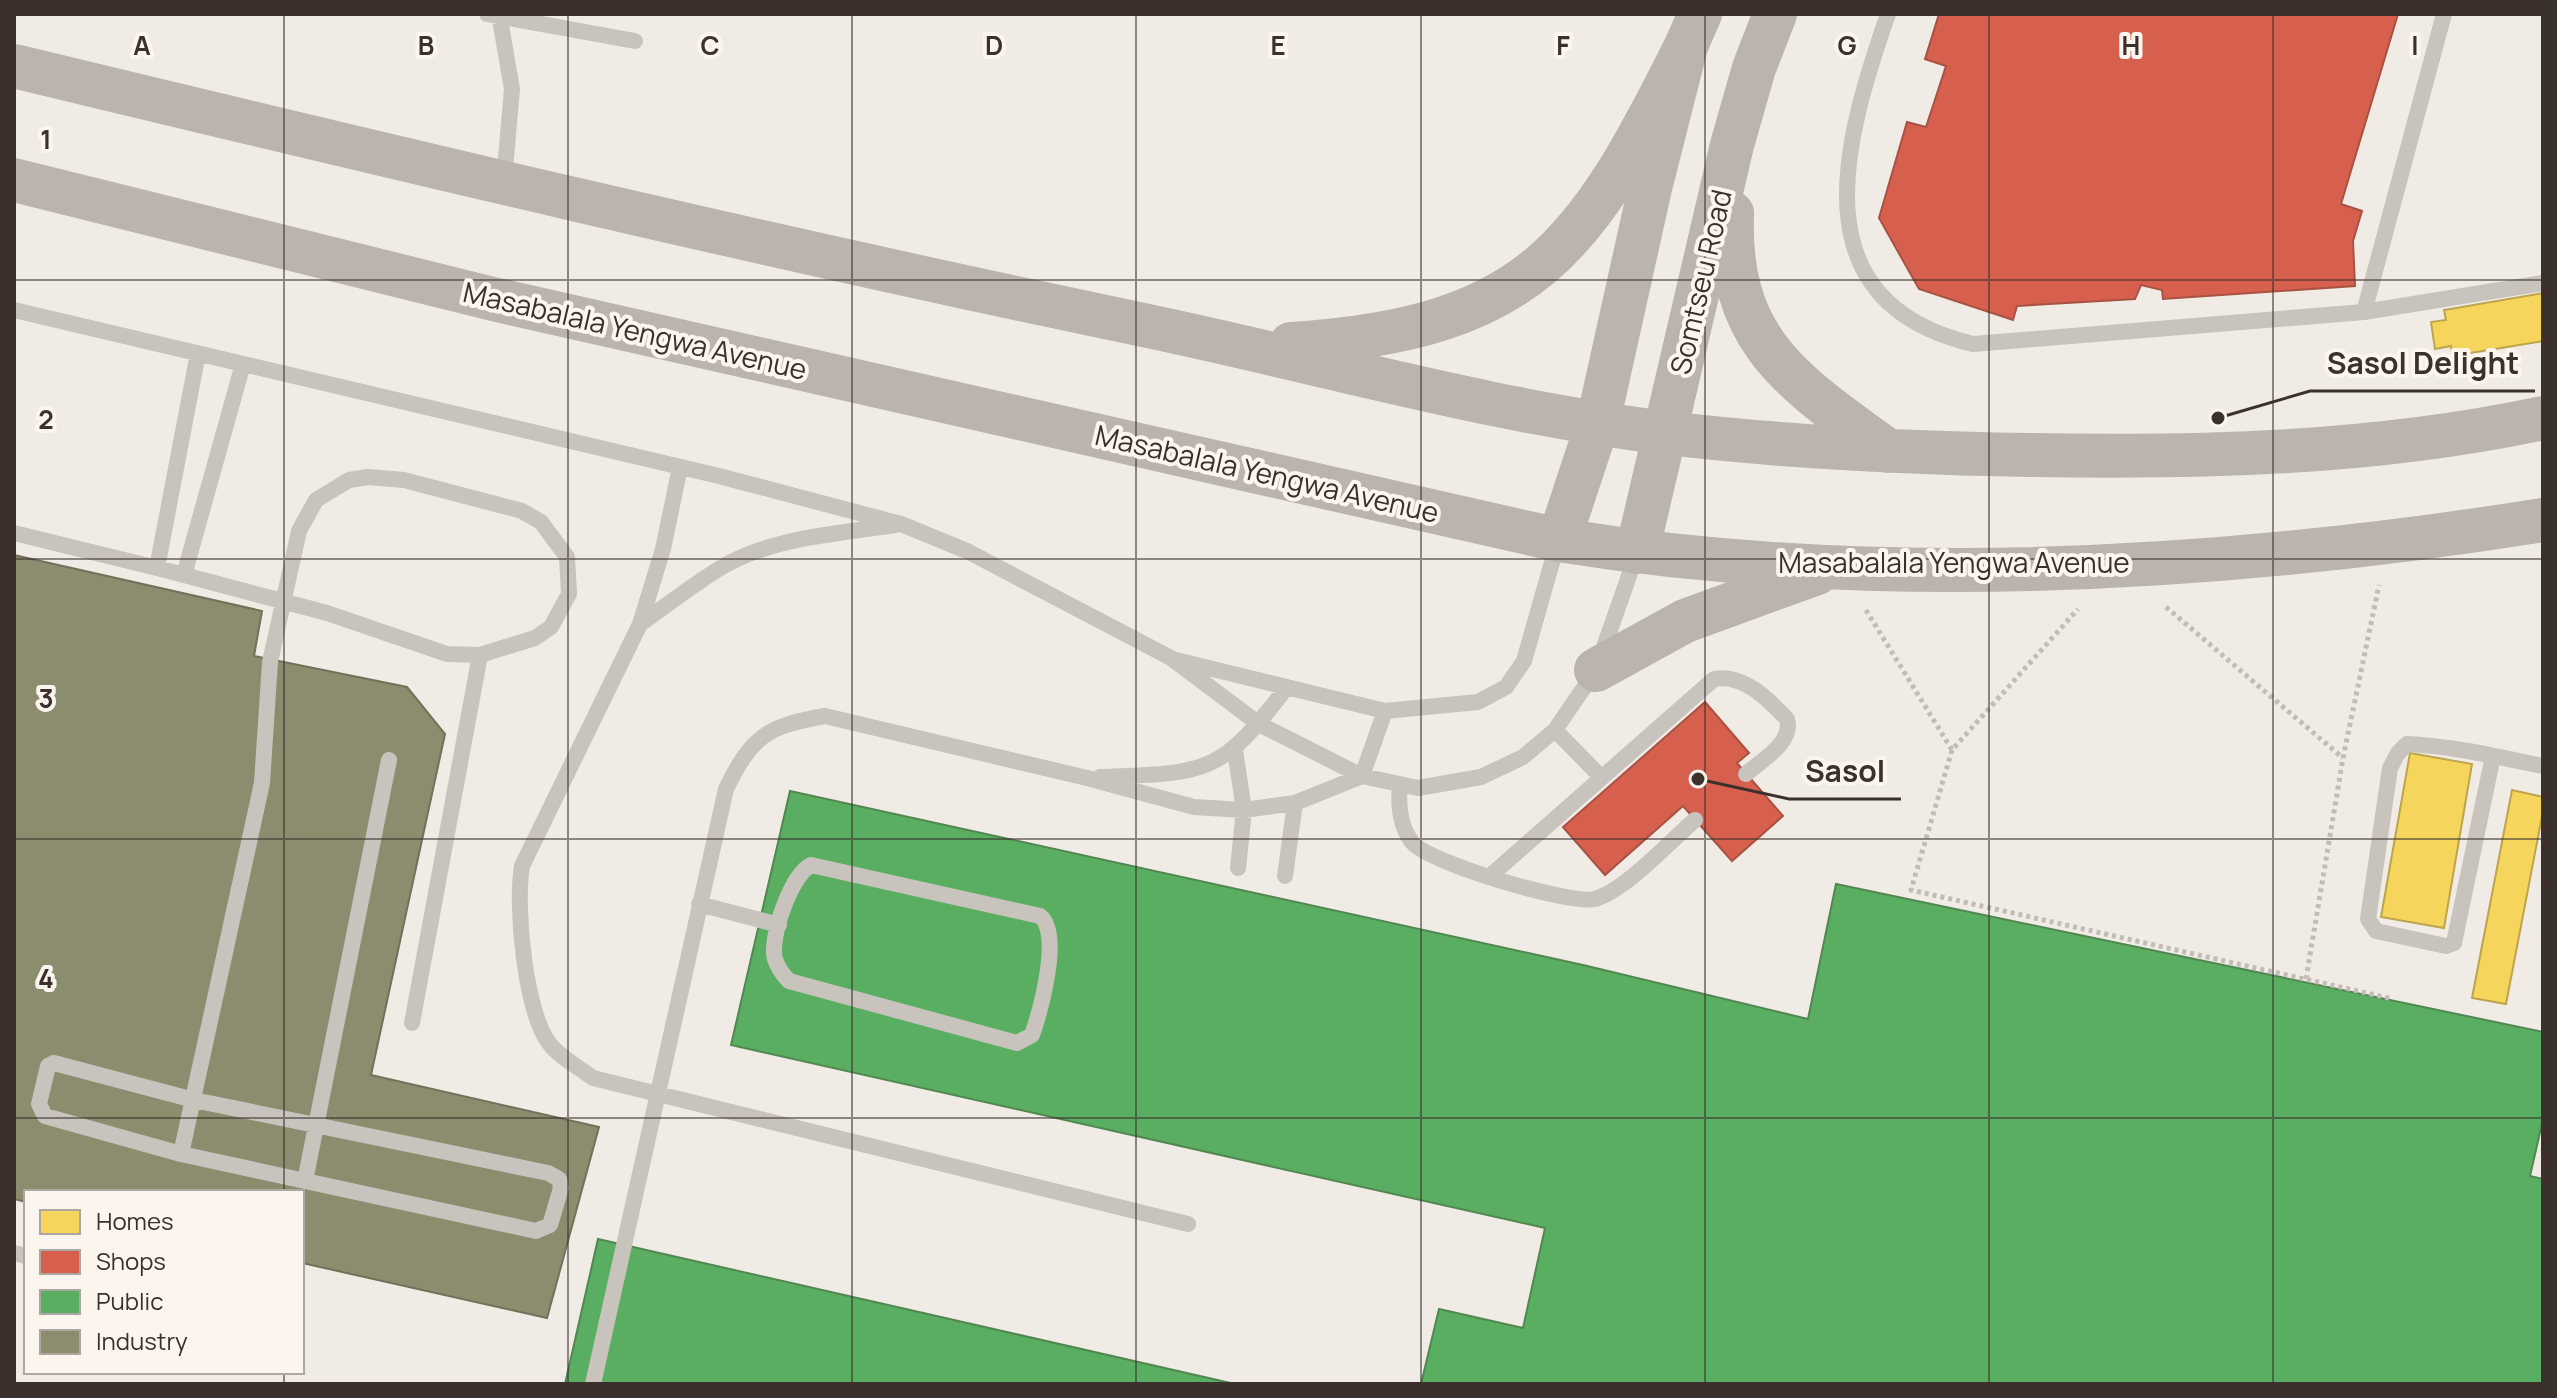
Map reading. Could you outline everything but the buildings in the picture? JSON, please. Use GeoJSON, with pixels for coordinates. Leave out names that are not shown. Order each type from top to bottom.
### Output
{"type":"FeatureCollection","features":[{"type":"Feature","properties":{"kind":"main road","name":"Somtseu Road"},"geometry":{"type":"LineString","coordinates":[[1637,552],[1732,145],[1754,68],[1775,14]]}},
{"type":"Feature","properties":{"kind":"main road"},"geometry":{"type":"LineString","coordinates":[[1249,347],[1358,340],[1405,331],[1466,311],[1516,286],[1563,246],[1607,192],[1638,143],[1693,30]]}},
{"type":"Feature","properties":{"kind":"main road"},"geometry":{"type":"LineString","coordinates":[[1559,540],[1598,422],[1693,30]]}},
{"type":"Feature","properties":{"kind":"main road"},"geometry":{"type":"LineString","coordinates":[[14,66],[842,261],[1249,347],[1413,387],[1666,433],[1888,451],[2154,457],[2336,450],[2482,431],[2543,418]]}},
{"type":"Feature","properties":{"kind":"main road"},"geometry":{"type":"LineString","coordinates":[[1754,68],[1732,214],[1731,249],[1744,307],[1769,354],[1789,375],[1888,451]]}},
{"type":"Feature","properties":{"kind":"main road","name":"Masabalala Yengwa Avenue"},"geometry":{"type":"LineString","coordinates":[[14,180],[493,299],[1559,540],[1637,552],[1835,569],[2118,565],[2387,545],[2543,520]]}},
{"type":"Feature","properties":{"kind":"main road"},"geometry":{"type":"LineString","coordinates":[[1596,670],[1685,621],[1835,569]]}},
{"type":"Feature","properties":{"kind":"lane"},"geometry":{"type":"LineString","coordinates":[[1888,14],[1851,143],[1845,197],[1854,254],[1894,311],[1935,335],[1973,344],[2364,312],[2543,283]]}},
{"type":"Feature","properties":{"kind":"lane"},"geometry":{"type":"LineString","coordinates":[[2364,312],[2444,14]]}},
{"type":"Feature","properties":{"kind":"lane"},"geometry":{"type":"LineString","coordinates":[[504,183],[512,89],[495,15],[635,41]]}},
{"type":"Feature","properties":{"kind":"lane"},"geometry":{"type":"LineString","coordinates":[[14,310],[680,467],[901,524],[967,551],[1171,658],[1259,724],[1362,776],[1418,788],[1481,777],[1523,757],[1555,730],[1596,670],[1637,552]]}},
{"type":"Feature","properties":{"kind":"lane"},"geometry":{"type":"LineString","coordinates":[[157,568],[198,353]]}},
{"type":"Feature","properties":{"kind":"lane"},"geometry":{"type":"LineString","coordinates":[[184,575],[243,364]]}},
{"type":"Feature","properties":{"kind":"lane"},"geometry":{"type":"LineString","coordinates":[[680,467],[663,549],[640,624],[522,866],[517,895],[520,933],[539,1023],[550,1045],[593,1078],[1188,1224]]}},
{"type":"Feature","properties":{"kind":"lane"},"geometry":{"type":"LineString","coordinates":[[14,533],[157,568],[184,575],[327,613],[447,654],[480,655],[546,632],[563,610],[569,594],[567,557],[541,522],[522,511],[404,480],[368,477],[349,480],[316,500],[299,531],[270,662],[262,783],[181,1154]]}},
{"type":"Feature","properties":{"kind":"lane"},"geometry":{"type":"LineString","coordinates":[[640,624],[723,567],[757,552],[791,541],[901,524]]}},
{"type":"Feature","properties":{"kind":"lane"},"geometry":{"type":"LineString","coordinates":[[1171,658],[1385,711],[1478,702],[1506,687],[1524,661],[1559,540]]}},
{"type":"Feature","properties":{"kind":"lane"},"geometry":{"type":"LineString","coordinates":[[412,1023],[480,655]]}},
{"type":"Feature","properties":{"kind":"lane"},"geometry":{"type":"LineString","coordinates":[[1490,876],[1704,685],[1726,677],[1741,680],[1778,710],[1789,727],[1786,739],[1746,774]]}},
{"type":"Feature","properties":{"kind":"lane"},"geometry":{"type":"LineString","coordinates":[[1087,778],[1169,775],[1201,769],[1235,750],[1287,687]]}},
{"type":"Feature","properties":{"kind":"lane"},"geometry":{"type":"LineString","coordinates":[[593,1384],[726,789],[764,733],[791,722],[825,716],[1087,778],[1165,801],[1244,810],[1295,803],[1362,776],[1385,711]]}},
{"type":"Feature","properties":{"kind":"lane"},"geometry":{"type":"LineString","coordinates":[[1555,730],[1601,777]]}},
{"type":"Feature","properties":{"kind":"lane"},"geometry":{"type":"LineString","coordinates":[[2493,756],[2454,943],[2446,946],[2376,931],[2368,919],[2390,768],[2407,744],[2493,756],[2543,766]]}},
{"type":"Feature","properties":{"kind":"lane"},"geometry":{"type":"LineString","coordinates":[[1235,750],[1244,810],[1238,868]]}},
{"type":"Feature","properties":{"kind":"lane"},"geometry":{"type":"LineString","coordinates":[[305,1181],[389,760]]}},
{"type":"Feature","properties":{"kind":"lane"},"geometry":{"type":"LineString","coordinates":[[1400,784],[1400,816],[1413,844],[1460,870],[1583,902],[1609,894],[1695,820]]}},
{"type":"Feature","properties":{"kind":"lane"},"geometry":{"type":"LineString","coordinates":[[1285,876],[1295,803]]}},
{"type":"Feature","properties":{"kind":"lane"},"geometry":{"type":"LineString","coordinates":[[811,865],[1040,916],[1049,922],[1052,939],[1032,1035],[1017,1043],[801,987],[781,972],[774,957],[779,925],[796,878],[811,865]]}},
{"type":"Feature","properties":{"kind":"lane"},"geometry":{"type":"LineString","coordinates":[[699,904],[779,925]]}},
{"type":"Feature","properties":{"kind":"lane"},"geometry":{"type":"LineString","coordinates":[[54,1063],[194,1100],[315,1125],[548,1173],[559,1179],[561,1188],[550,1225],[536,1231],[181,1154],[45,1116],[39,1104],[48,1066],[54,1063]]}},
{"type":"Feature","properties":{"kind":"path"},"geometry":{"type":"LineString","coordinates":[[2306,979],[2343,758],[2387,545]]}},
{"type":"Feature","properties":{"kind":"path"},"geometry":{"type":"LineString","coordinates":[[2343,758],[2118,565],[1952,750],[1911,890],[2393,999]]}},
{"type":"Feature","properties":{"kind":"path"},"geometry":{"type":"LineString","coordinates":[[1835,569],[1952,750]]}},
{"type":"Feature","properties":{"kind":"place","name":"Sasol Delight"},"geometry":{"type":"Point","coordinates":[2218,418]}},
{"type":"Feature","properties":{"kind":"place","name":"Sasol"},"geometry":{"type":"Point","coordinates":[1698,779]}}]}
